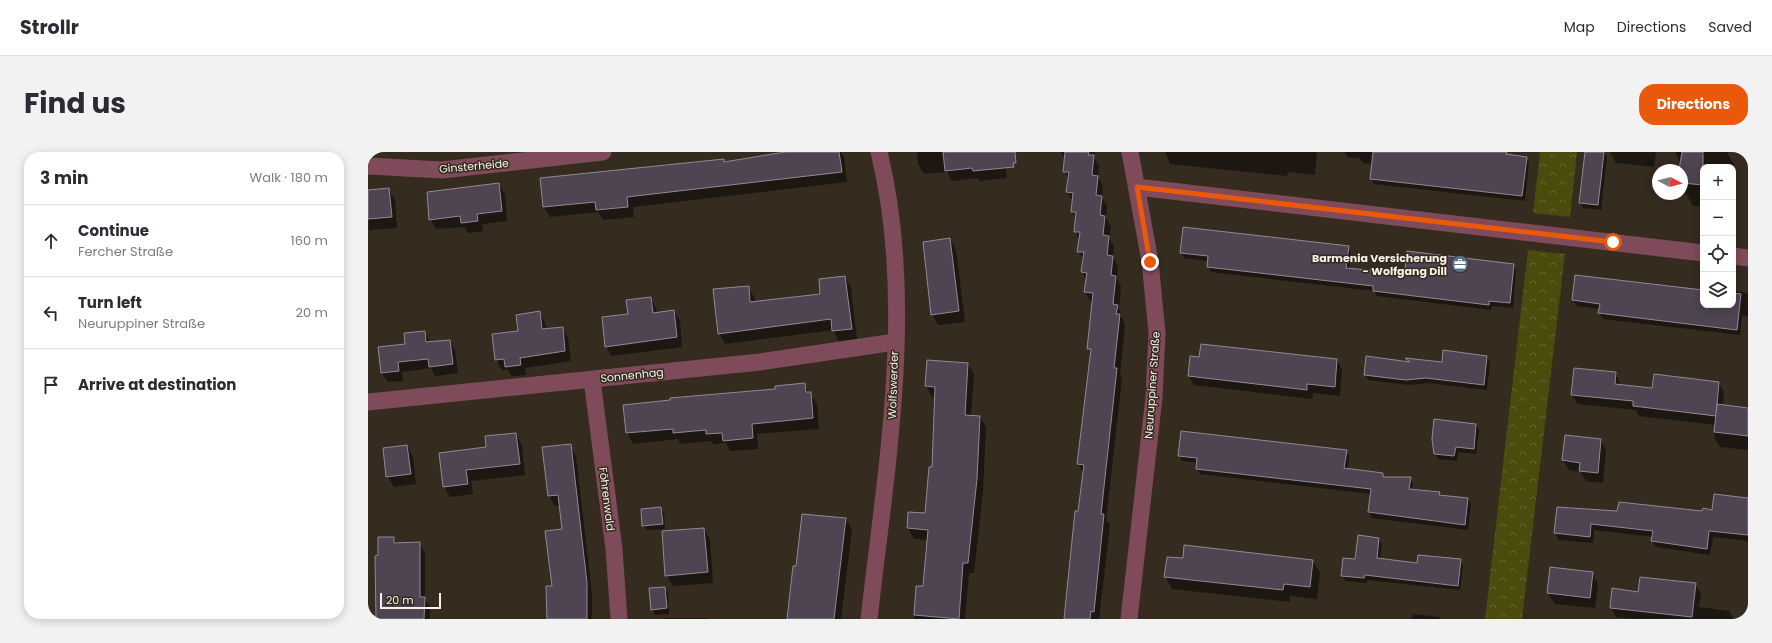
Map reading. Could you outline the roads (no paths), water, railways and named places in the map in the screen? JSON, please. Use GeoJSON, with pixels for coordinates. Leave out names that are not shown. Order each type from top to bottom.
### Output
{"type":"FeatureCollection","features":[{"type":"Feature","properties":{"kind":"street","name":"Ginsterheide"},"geometry":{"type":"LineString","coordinates":[[368,166],[442,170],[603,152]]}},
{"type":"Feature","properties":{"kind":"street","name":"Wolfswerder"},"geometry":{"type":"LineString","coordinates":[[869,619],[892,424],[895,342],[895,257],[887,184],[880,152]]}},
{"type":"Feature","properties":{"kind":"street","name":"Neuruppiner Straße"},"geometry":{"type":"LineString","coordinates":[[1129,619],[1154,397],[1157,333],[1150,262],[1130,152]]}},
{"type":"Feature","properties":{"kind":"street"},"geometry":{"type":"LineString","coordinates":[[1137,187],[1700,253]]}},
{"type":"Feature","properties":{"kind":"street"},"geometry":{"type":"LineString","coordinates":[[1736,256],[1748,258]]}},
{"type":"Feature","properties":{"kind":"street","name":"Sonnenhag"},"geometry":{"type":"LineString","coordinates":[[368,402],[760,362],[895,342]]}},
{"type":"Feature","properties":{"kind":"street","name":"Föhrenwald"},"geometry":{"type":"LineString","coordinates":[[592,380],[614,549],[619,619]]}},
{"type":"Feature","properties":{"kind":"place","name":"Barmenia Versicherung - Wolfgang Dill"},"geometry":{"type":"Point","coordinates":[1460,264]}}]}
